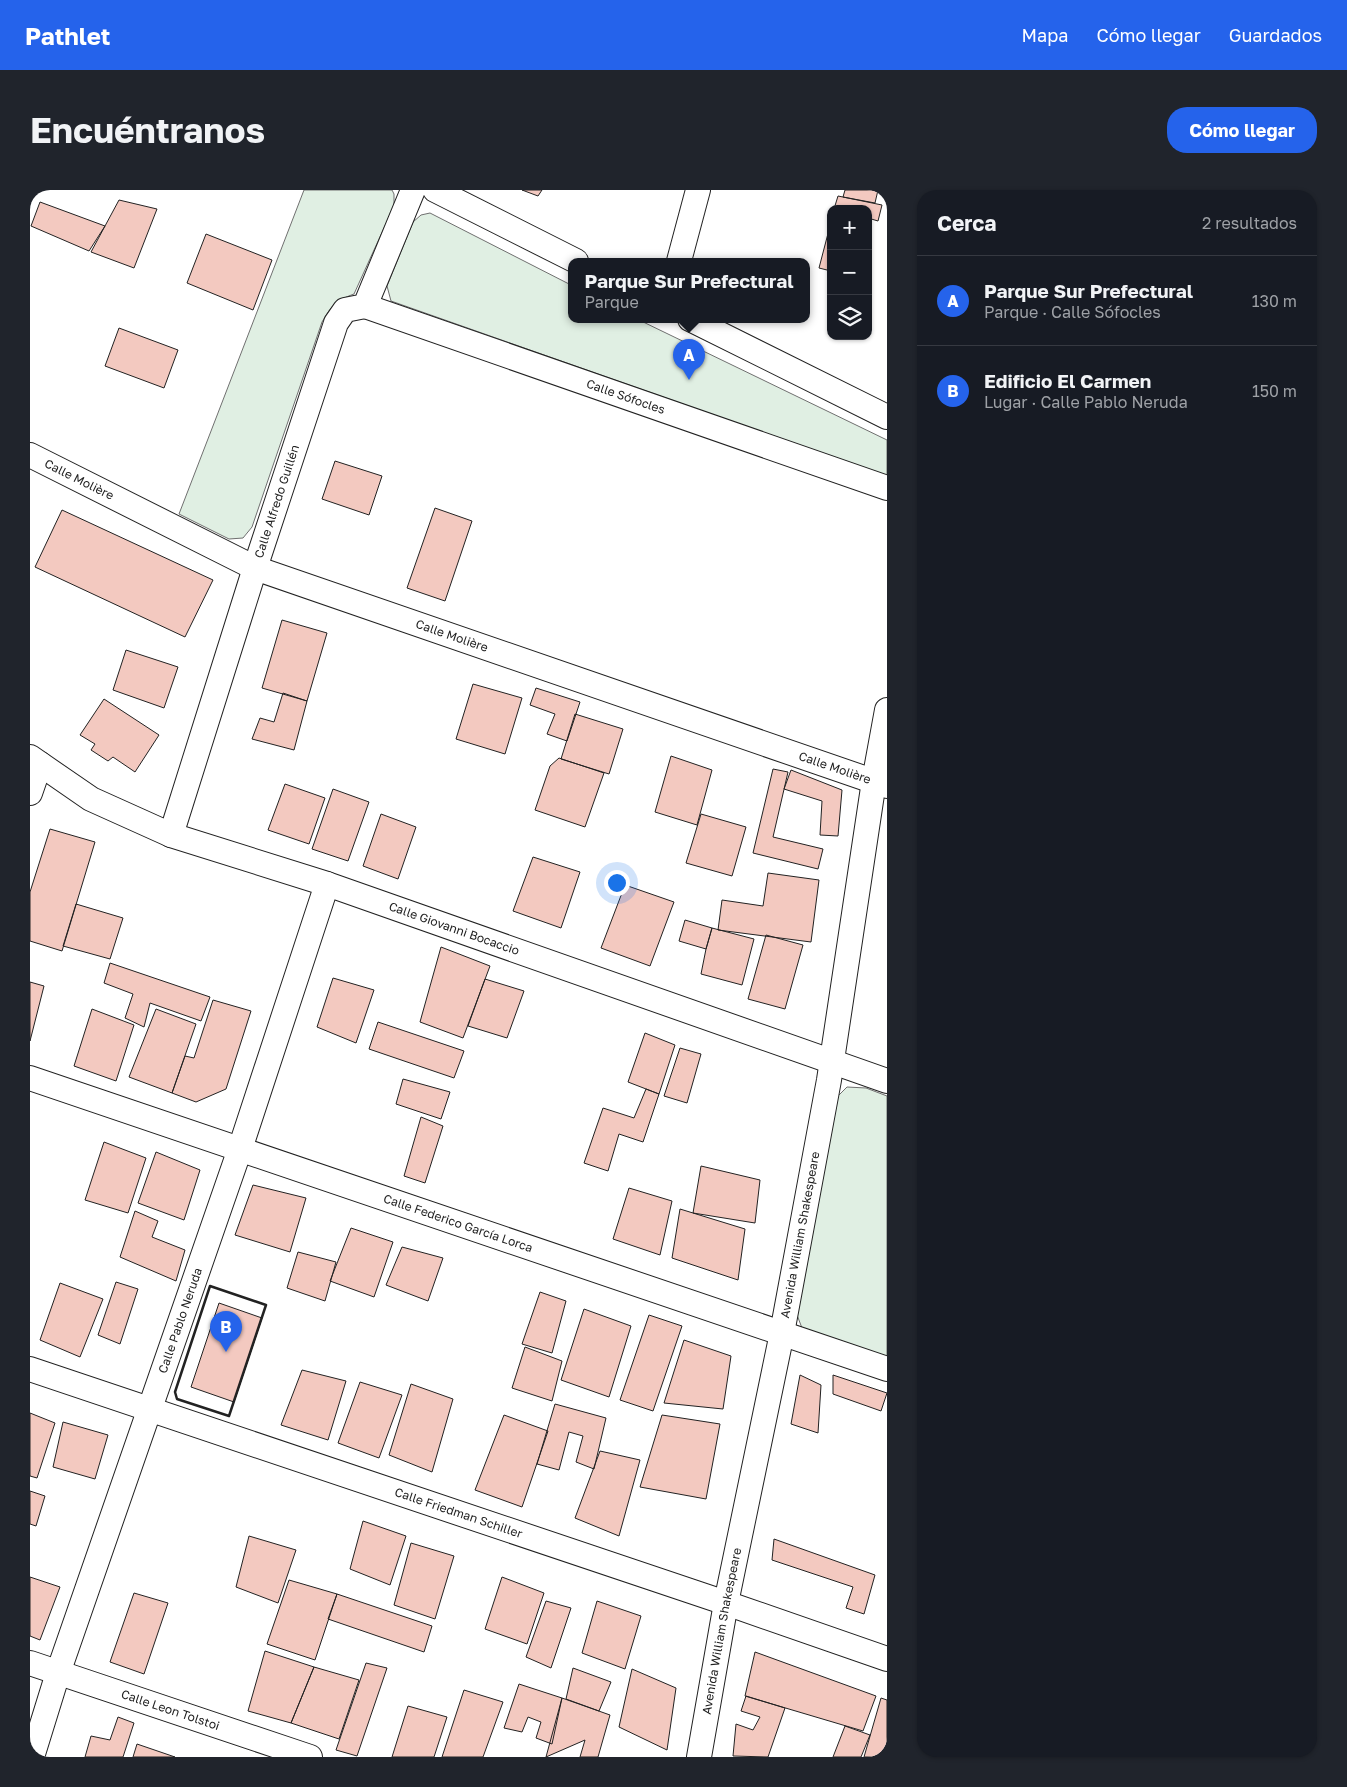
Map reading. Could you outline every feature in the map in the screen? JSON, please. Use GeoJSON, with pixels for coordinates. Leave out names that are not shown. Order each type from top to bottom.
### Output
{"type":"FeatureCollection","features":[{"type":"Feature","properties":{"kind":"street"},"geometry":{"type":"LineString","coordinates":[[365,306],[413,190]]}},
{"type":"Feature","properties":{"kind":"street"},"geometry":{"type":"LineString","coordinates":[[435,190],[570,258]]}},
{"type":"Feature","properties":{"kind":"street"},"geometry":{"type":"LineString","coordinates":[[680,258],[698,190]]}},
{"type":"Feature","properties":{"kind":"street","name":"Calle Sófocles"},"geometry":{"type":"LineString","coordinates":[[365,306],[887,488]]}},
{"type":"Feature","properties":{"kind":"street","name":"Calle Alfredo Guillén"},"geometry":{"type":"LineString","coordinates":[[171,835],[255,568],[336,323],[345,310],[365,306]]}},
{"type":"Feature","properties":{"kind":"street"},"geometry":{"type":"LineString","coordinates":[[698,323],[887,416]]}},
{"type":"Feature","properties":{"kind":"street","name":"Calle Molière"},"geometry":{"type":"LineString","coordinates":[[30,455],[255,568],[881,784]]}},
{"type":"Feature","properties":{"kind":"street","name":"Avenida William Shakespeare"},"geometry":{"type":"LineString","coordinates":[[699,1757],[726,1603],[782,1333],[832,1062],[881,784],[887,710]]}},
{"type":"Feature","properties":{"kind":"street"},"geometry":{"type":"LineString","coordinates":[[30,793],[35,760]]}},
{"type":"Feature","properties":{"kind":"street","name":"Calle Giovanni Bocaccio"},"geometry":{"type":"LineString","coordinates":[[35,760],[91,799],[171,835],[326,884],[887,1081]]}},
{"type":"Feature","properties":{"kind":"street","name":"Calle Pablo Neruda"},"geometry":{"type":"LineString","coordinates":[[32,1757],[58,1672],[240,1149],[326,884]]}},
{"type":"Feature","properties":{"kind":"street","name":"Calle Federico García Lorca"},"geometry":{"type":"LineString","coordinates":[[30,1078],[887,1369]]}},
{"type":"Feature","properties":{"kind":"street","name":"Calle Friedman Schiller"},"geometry":{"type":"LineString","coordinates":[[30,1369],[887,1659]]}},
{"type":"Feature","properties":{"kind":"street","name":"Calle Leon Tolstoi"},"geometry":{"type":"LineString","coordinates":[[30,1663],[310,1757]]}},
{"type":"Feature","properties":{"kind":"green space"},"geometry":{"type":"Polygon","coordinates":[[[304,190],[392,190],[394,206],[354,294],[335,304],[322,322],[252,527],[243,538],[229,539],[179,514],[304,190]]]}},
{"type":"Feature","properties":{"kind":"green space"},"geometry":{"type":"Polygon","coordinates":[[[430,213],[568,283],[568,323],[645,323],[887,440],[887,476],[391,301],[387,286],[413,222],[421,215],[430,213]]]}},
{"type":"Feature","properties":{"kind":"green space"},"geometry":{"type":"Polygon","coordinates":[[[847,1087],[866,1088],[887,1096],[887,1357],[802,1328],[797,1315],[838,1096],[847,1087]]]}},
{"type":"Feature","properties":{"kind":"building"},"geometry":{"type":"Polygon","coordinates":[[[522,190],[542,190],[538,196],[522,190]]]}},
{"type":"Feature","properties":{"kind":"building"},"geometry":{"type":"Polygon","coordinates":[[[845,190],[878,190],[875,203],[843,197],[845,190]]]}},
{"type":"Feature","properties":{"kind":"building"},"geometry":{"type":"Polygon","coordinates":[[[838,196],[882,205],[878,221],[872,219],[872,205],[835,205],[838,196]]]}},
{"type":"Feature","properties":{"kind":"building"},"geometry":{"type":"Polygon","coordinates":[[[119,200],[157,209],[134,268],[91,252],[119,200]]]}},
{"type":"Feature","properties":{"kind":"building"},"geometry":{"type":"Polygon","coordinates":[[[40,202],[105,226],[89,251],[31,226],[40,202]]]}},
{"type":"Feature","properties":{"kind":"building"},"geometry":{"type":"Polygon","coordinates":[[[206,234],[272,260],[253,310],[187,283],[206,234]]]}},
{"type":"Feature","properties":{"kind":"building"},"geometry":{"type":"Polygon","coordinates":[[[827,237],[827,270],[819,268],[827,237]]]}},
{"type":"Feature","properties":{"kind":"building"},"geometry":{"type":"Polygon","coordinates":[[[119,328],[178,350],[164,388],[105,366],[119,328]]]}},
{"type":"Feature","properties":{"kind":"building"},"geometry":{"type":"Polygon","coordinates":[[[335,461],[382,476],[369,515],[322,499],[335,461]]]}},
{"type":"Feature","properties":{"kind":"building"},"geometry":{"type":"Polygon","coordinates":[[[435,508],[472,521],[445,601],[407,588],[435,508]]]}},
{"type":"Feature","properties":{"kind":"building"},"geometry":{"type":"Polygon","coordinates":[[[62,510],[213,580],[185,637],[35,567],[62,510]]]}},
{"type":"Feature","properties":{"kind":"building"},"geometry":{"type":"Polygon","coordinates":[[[282,620],[327,633],[307,701],[262,688],[282,620]]]}},
{"type":"Feature","properties":{"kind":"building"},"geometry":{"type":"Polygon","coordinates":[[[126,650],[178,667],[164,708],[113,690],[126,650]]]}},
{"type":"Feature","properties":{"kind":"building"},"geometry":{"type":"Polygon","coordinates":[[[473,684],[522,698],[505,754],[456,739],[473,684]]]}},
{"type":"Feature","properties":{"kind":"building"},"geometry":{"type":"Polygon","coordinates":[[[536,688],[580,702],[567,741],[547,734],[555,714],[530,705],[536,688]]]}},
{"type":"Feature","properties":{"kind":"building"},"geometry":{"type":"Polygon","coordinates":[[[283,693],[307,701],[294,750],[252,739],[260,718],[274,722],[283,693]]]}},
{"type":"Feature","properties":{"kind":"building"},"geometry":{"type":"Polygon","coordinates":[[[104,699],[159,735],[135,772],[113,757],[108,761],[91,750],[95,744],[80,735],[104,699]]]}},
{"type":"Feature","properties":{"kind":"building"},"geometry":{"type":"Polygon","coordinates":[[[575,714],[623,729],[609,774],[561,759],[575,714]]]}},
{"type":"Feature","properties":{"kind":"building"},"geometry":{"type":"Polygon","coordinates":[[[671,756],[712,770],[697,825],[655,812],[671,756]]]}},
{"type":"Feature","properties":{"kind":"building"},"geometry":{"type":"Polygon","coordinates":[[[559,758],[604,773],[585,827],[535,810],[550,766],[559,758]]]}},
{"type":"Feature","properties":{"kind":"building"},"geometry":{"type":"Polygon","coordinates":[[[773,769],[788,772],[773,837],[823,849],[818,869],[753,853],[773,769]]]}},
{"type":"Feature","properties":{"kind":"building"},"geometry":{"type":"Polygon","coordinates":[[[791,770],[842,790],[838,836],[820,835],[822,801],[784,789],[791,770]]]}},
{"type":"Feature","properties":{"kind":"building"},"geometry":{"type":"Polygon","coordinates":[[[285,784],[325,798],[309,844],[268,830],[285,784]]]}},
{"type":"Feature","properties":{"kind":"building"},"geometry":{"type":"Polygon","coordinates":[[[333,789],[369,802],[348,861],[312,849],[333,789]]]}},
{"type":"Feature","properties":{"kind":"building"},"geometry":{"type":"Polygon","coordinates":[[[381,814],[416,827],[398,879],[363,866],[381,814]]]}},
{"type":"Feature","properties":{"kind":"building"},"geometry":{"type":"Polygon","coordinates":[[[701,814],[746,827],[732,876],[686,863],[701,814]]]}},
{"type":"Feature","properties":{"kind":"building"},"geometry":{"type":"Polygon","coordinates":[[[50,829],[95,842],[62,951],[30,941],[30,892],[50,829]]]}},
{"type":"Feature","properties":{"kind":"building"},"geometry":{"type":"Polygon","coordinates":[[[533,857],[580,872],[561,928],[513,911],[533,857]]]}},
{"type":"Feature","properties":{"kind":"building"},"geometry":{"type":"Polygon","coordinates":[[[768,873],[819,880],[811,942],[718,930],[722,900],[763,906],[768,873]]]}},
{"type":"Feature","properties":{"kind":"building"},"geometry":{"type":"Polygon","coordinates":[[[625,885],[674,902],[650,966],[601,948],[625,885]]]}},
{"type":"Feature","properties":{"kind":"building"},"geometry":{"type":"Polygon","coordinates":[[[76,904],[123,918],[110,959],[63,946],[76,904]]]}},
{"type":"Feature","properties":{"kind":"building"},"geometry":{"type":"Polygon","coordinates":[[[685,920],[712,928],[706,949],[679,941],[685,920]]]}},
{"type":"Feature","properties":{"kind":"building"},"geometry":{"type":"Polygon","coordinates":[[[712,928],[754,939],[742,985],[701,974],[712,928]]]}},
{"type":"Feature","properties":{"kind":"building"},"geometry":{"type":"Polygon","coordinates":[[[766,935],[803,945],[785,1009],[748,999],[766,935]]]}},
{"type":"Feature","properties":{"kind":"building"},"geometry":{"type":"Polygon","coordinates":[[[441,947],[490,966],[463,1038],[420,1022],[441,947]]]}},
{"type":"Feature","properties":{"kind":"building"},"geometry":{"type":"Polygon","coordinates":[[[110,963],[210,997],[201,1021],[150,1003],[144,1027],[125,1018],[133,994],[104,983],[110,963]]]}},
{"type":"Feature","properties":{"kind":"building"},"geometry":{"type":"Polygon","coordinates":[[[333,978],[374,990],[356,1043],[317,1027],[333,978]]]}},
{"type":"Feature","properties":{"kind":"building"},"geometry":{"type":"Polygon","coordinates":[[[485,979],[524,991],[507,1038],[468,1026],[485,979]]]}},
{"type":"Feature","properties":{"kind":"building"},"geometry":{"type":"Polygon","coordinates":[[[30,982],[44,986],[30,1041],[30,982]]]}},
{"type":"Feature","properties":{"kind":"building"},"geometry":{"type":"Polygon","coordinates":[[[213,1000],[251,1011],[226,1089],[196,1102],[172,1093],[185,1056],[194,1058],[213,1000]]]}},
{"type":"Feature","properties":{"kind":"building"},"geometry":{"type":"Polygon","coordinates":[[[92,1009],[134,1025],[116,1081],[74,1066],[92,1009]]]}},
{"type":"Feature","properties":{"kind":"building"},"geometry":{"type":"Polygon","coordinates":[[[156,1009],[196,1024],[172,1093],[129,1077],[156,1009]]]}},
{"type":"Feature","properties":{"kind":"building"},"geometry":{"type":"Polygon","coordinates":[[[378,1022],[464,1051],[454,1078],[369,1049],[378,1022]]]}},
{"type":"Feature","properties":{"kind":"building"},"geometry":{"type":"Polygon","coordinates":[[[645,1033],[675,1045],[659,1094],[628,1082],[645,1033]]]}},
{"type":"Feature","properties":{"kind":"building"},"geometry":{"type":"Polygon","coordinates":[[[680,1048],[701,1054],[687,1103],[664,1096],[680,1048]]]}},
{"type":"Feature","properties":{"kind":"building"},"geometry":{"type":"Polygon","coordinates":[[[403,1079],[450,1092],[441,1119],[396,1104],[403,1079]]]}},
{"type":"Feature","properties":{"kind":"building"},"geometry":{"type":"Polygon","coordinates":[[[646,1089],[659,1094],[643,1142],[619,1134],[608,1171],[584,1163],[603,1108],[634,1118],[646,1089]]]}},
{"type":"Feature","properties":{"kind":"building"},"geometry":{"type":"Polygon","coordinates":[[[421,1117],[443,1126],[425,1183],[404,1176],[421,1117]]]}},
{"type":"Feature","properties":{"kind":"building"},"geometry":{"type":"Polygon","coordinates":[[[104,1142],[146,1158],[128,1213],[85,1200],[104,1142]]]}},
{"type":"Feature","properties":{"kind":"building"},"geometry":{"type":"Polygon","coordinates":[[[156,1152],[200,1170],[184,1220],[138,1203],[156,1152]]]}},
{"type":"Feature","properties":{"kind":"building"},"geometry":{"type":"Polygon","coordinates":[[[701,1166],[760,1180],[755,1223],[693,1213],[701,1166]]]}},
{"type":"Feature","properties":{"kind":"building"},"geometry":{"type":"Polygon","coordinates":[[[253,1185],[306,1198],[290,1252],[235,1235],[253,1185]]]}},
{"type":"Feature","properties":{"kind":"building"},"geometry":{"type":"Polygon","coordinates":[[[629,1188],[672,1201],[660,1255],[613,1239],[629,1188]]]}},
{"type":"Feature","properties":{"kind":"building"},"geometry":{"type":"Polygon","coordinates":[[[680,1209],[745,1229],[738,1280],[672,1258],[680,1209]]]}},
{"type":"Feature","properties":{"kind":"building"},"geometry":{"type":"Polygon","coordinates":[[[135,1211],[158,1221],[152,1237],[185,1250],[176,1281],[120,1257],[135,1211]]]}},
{"type":"Feature","properties":{"kind":"building"},"geometry":{"type":"Polygon","coordinates":[[[351,1228],[393,1242],[374,1297],[330,1281],[351,1228]]]}},
{"type":"Feature","properties":{"kind":"building"},"geometry":{"type":"Polygon","coordinates":[[[402,1247],[443,1258],[428,1301],[386,1285],[402,1247]]]}},
{"type":"Feature","properties":{"kind":"building"},"geometry":{"type":"Polygon","coordinates":[[[298,1252],[336,1262],[325,1301],[287,1288],[298,1252]]]}},
{"type":"Feature","properties":{"kind":"building"},"geometry":{"type":"Polygon","coordinates":[[[116,1282],[138,1289],[120,1344],[98,1335],[116,1282]]]}},
{"type":"Feature","properties":{"kind":"building"},"geometry":{"type":"Polygon","coordinates":[[[60,1283],[103,1299],[80,1357],[40,1340],[60,1283]]]}},
{"type":"Feature","properties":{"kind":"building"},"geometry":{"type":"Polygon","coordinates":[[[540,1292],[566,1301],[552,1353],[522,1344],[540,1292]]]}},
{"type":"Feature","properties":{"kind":"building"},"geometry":{"type":"Polygon","coordinates":[[[219,1303],[262,1318],[234,1402],[191,1387],[219,1303]]]}},
{"type":"Feature","properties":{"kind":"building"},"geometry":{"type":"Polygon","coordinates":[[[584,1309],[631,1326],[609,1397],[561,1380],[584,1309]]]}},
{"type":"Feature","properties":{"kind":"building"},"geometry":{"type":"Polygon","coordinates":[[[649,1315],[682,1326],[653,1411],[620,1400],[649,1315]]]}},
{"type":"Feature","properties":{"kind":"building"},"geometry":{"type":"Polygon","coordinates":[[[684,1340],[731,1356],[723,1409],[664,1403],[684,1340]]]}},
{"type":"Feature","properties":{"kind":"building"},"geometry":{"type":"Polygon","coordinates":[[[525,1347],[562,1361],[552,1401],[512,1388],[525,1347]]]}},
{"type":"Feature","properties":{"kind":"building"},"geometry":{"type":"Polygon","coordinates":[[[302,1370],[346,1381],[328,1440],[281,1425],[302,1370]]]}},
{"type":"Feature","properties":{"kind":"building"},"geometry":{"type":"Polygon","coordinates":[[[800,1375],[821,1385],[818,1433],[791,1424],[800,1375]]]}},
{"type":"Feature","properties":{"kind":"building"},"geometry":{"type":"Polygon","coordinates":[[[833,1375],[887,1393],[881,1411],[833,1394],[833,1375]]]}},
{"type":"Feature","properties":{"kind":"building"},"geometry":{"type":"Polygon","coordinates":[[[360,1382],[402,1395],[379,1458],[338,1443],[360,1382]]]}},
{"type":"Feature","properties":{"kind":"building"},"geometry":{"type":"Polygon","coordinates":[[[411,1384],[453,1399],[432,1472],[389,1455],[411,1384]]]}},
{"type":"Feature","properties":{"kind":"building"},"geometry":{"type":"Polygon","coordinates":[[[555,1404],[606,1418],[594,1469],[576,1462],[583,1436],[569,1432],[559,1470],[537,1464],[555,1404]]]}},
{"type":"Feature","properties":{"kind":"building"},"geometry":{"type":"Polygon","coordinates":[[[30,1413],[55,1423],[37,1478],[30,1476],[30,1413]]]}},
{"type":"Feature","properties":{"kind":"building"},"geometry":{"type":"Polygon","coordinates":[[[504,1415],[548,1431],[522,1507],[475,1490],[504,1415]]]}},
{"type":"Feature","properties":{"kind":"building"},"geometry":{"type":"Polygon","coordinates":[[[662,1415],[720,1424],[706,1499],[640,1487],[662,1415]]]}},
{"type":"Feature","properties":{"kind":"building"},"geometry":{"type":"Polygon","coordinates":[[[63,1422],[108,1435],[95,1479],[53,1467],[63,1422]]]}},
{"type":"Feature","properties":{"kind":"building"},"geometry":{"type":"Polygon","coordinates":[[[600,1451],[640,1460],[619,1536],[575,1518],[600,1451]]]}},
{"type":"Feature","properties":{"kind":"building"},"geometry":{"type":"Polygon","coordinates":[[[30,1491],[45,1496],[36,1526],[30,1524],[30,1491]]]}},
{"type":"Feature","properties":{"kind":"building"},"geometry":{"type":"Polygon","coordinates":[[[363,1521],[406,1536],[390,1585],[350,1569],[363,1521]]]}},
{"type":"Feature","properties":{"kind":"building"},"geometry":{"type":"Polygon","coordinates":[[[249,1536],[296,1550],[278,1603],[236,1587],[249,1536]]]}},
{"type":"Feature","properties":{"kind":"building"},"geometry":{"type":"Polygon","coordinates":[[[774,1539],[875,1575],[864,1614],[846,1608],[853,1587],[772,1560],[774,1539]]]}},
{"type":"Feature","properties":{"kind":"building"},"geometry":{"type":"Polygon","coordinates":[[[411,1543],[454,1556],[435,1619],[394,1605],[411,1543]]]}},
{"type":"Feature","properties":{"kind":"building"},"geometry":{"type":"Polygon","coordinates":[[[30,1577],[60,1587],[40,1640],[30,1636],[30,1577]]]}},
{"type":"Feature","properties":{"kind":"building"},"geometry":{"type":"Polygon","coordinates":[[[502,1577],[544,1593],[527,1644],[485,1629],[502,1577]]]}},
{"type":"Feature","properties":{"kind":"building"},"geometry":{"type":"Polygon","coordinates":[[[289,1580],[337,1594],[315,1660],[267,1644],[289,1580]]]}},
{"type":"Feature","properties":{"kind":"building"},"geometry":{"type":"Polygon","coordinates":[[[134,1593],[168,1603],[144,1674],[110,1662],[134,1593]]]}},
{"type":"Feature","properties":{"kind":"building"},"geometry":{"type":"Polygon","coordinates":[[[337,1594],[432,1626],[424,1652],[328,1619],[337,1594]]]}},
{"type":"Feature","properties":{"kind":"building"},"geometry":{"type":"Polygon","coordinates":[[[546,1601],[571,1608],[551,1668],[526,1657],[546,1601]]]}},
{"type":"Feature","properties":{"kind":"building"},"geometry":{"type":"Polygon","coordinates":[[[597,1601],[641,1616],[625,1669],[582,1653],[597,1601]]]}},
{"type":"Feature","properties":{"kind":"building"},"geometry":{"type":"Polygon","coordinates":[[[265,1651],[314,1667],[291,1723],[248,1711],[265,1651]]]}},
{"type":"Feature","properties":{"kind":"building"},"geometry":{"type":"Polygon","coordinates":[[[755,1652],[876,1696],[863,1731],[745,1696],[755,1652]]]}},
{"type":"Feature","properties":{"kind":"building"},"geometry":{"type":"Polygon","coordinates":[[[366,1663],[387,1668],[357,1756],[336,1750],[366,1663]]]}},
{"type":"Feature","properties":{"kind":"building"},"geometry":{"type":"Polygon","coordinates":[[[314,1667],[359,1680],[339,1739],[291,1723],[314,1667]]]}},
{"type":"Feature","properties":{"kind":"building"},"geometry":{"type":"Polygon","coordinates":[[[573,1668],[611,1682],[599,1711],[566,1699],[573,1668]]]}},
{"type":"Feature","properties":{"kind":"building"},"geometry":{"type":"Polygon","coordinates":[[[632,1669],[676,1688],[667,1750],[619,1727],[632,1669]]]}},
{"type":"Feature","properties":{"kind":"building"},"geometry":{"type":"Polygon","coordinates":[[[519,1684],[562,1698],[552,1744],[536,1738],[541,1722],[528,1717],[522,1732],[504,1728],[519,1684]]]}},
{"type":"Feature","properties":{"kind":"building"},"geometry":{"type":"Polygon","coordinates":[[[464,1690],[503,1702],[483,1757],[442,1757],[464,1690]]]}},
{"type":"Feature","properties":{"kind":"building"},"geometry":{"type":"Polygon","coordinates":[[[746,1696],[785,1708],[768,1757],[733,1756],[736,1724],[753,1730],[760,1717],[741,1711],[746,1696]]]}},
{"type":"Feature","properties":{"kind":"building"},"geometry":{"type":"Polygon","coordinates":[[[562,1698],[610,1715],[598,1757],[580,1757],[585,1740],[546,1757],[562,1698]]]}},
{"type":"Feature","properties":{"kind":"building"},"geometry":{"type":"Polygon","coordinates":[[[881,1698],[887,1700],[887,1757],[864,1757],[881,1698]]]}},
{"type":"Feature","properties":{"kind":"building"},"geometry":{"type":"Polygon","coordinates":[[[408,1706],[447,1717],[434,1757],[392,1757],[408,1706]]]}},
{"type":"Feature","properties":{"kind":"building"},"geometry":{"type":"Polygon","coordinates":[[[118,1717],[134,1723],[123,1757],[85,1757],[91,1736],[110,1740],[118,1717]]]}},
{"type":"Feature","properties":{"kind":"building"},"geometry":{"type":"Polygon","coordinates":[[[845,1726],[870,1735],[861,1757],[833,1757],[845,1726]]]}},
{"type":"Feature","properties":{"kind":"building"},"geometry":{"type":"Polygon","coordinates":[[[137,1744],[175,1757],[133,1757],[137,1744]]]}},
{"type":"Feature","properties":{"kind":"wall"},"geometry":{"type":"LineString","coordinates":[[210,1286],[266,1305],[229,1416],[177,1399],[175,1392],[210,1286]]}},
{"type":"Feature","properties":{"kind":"place","name":"Parque Sur Prefectural"},"geometry":{"type":"Point","coordinates":[689,380]}},
{"type":"Feature","properties":{"kind":"place","name":"Edificio El Carmen"},"geometry":{"type":"Point","coordinates":[226,1352]}}]}
